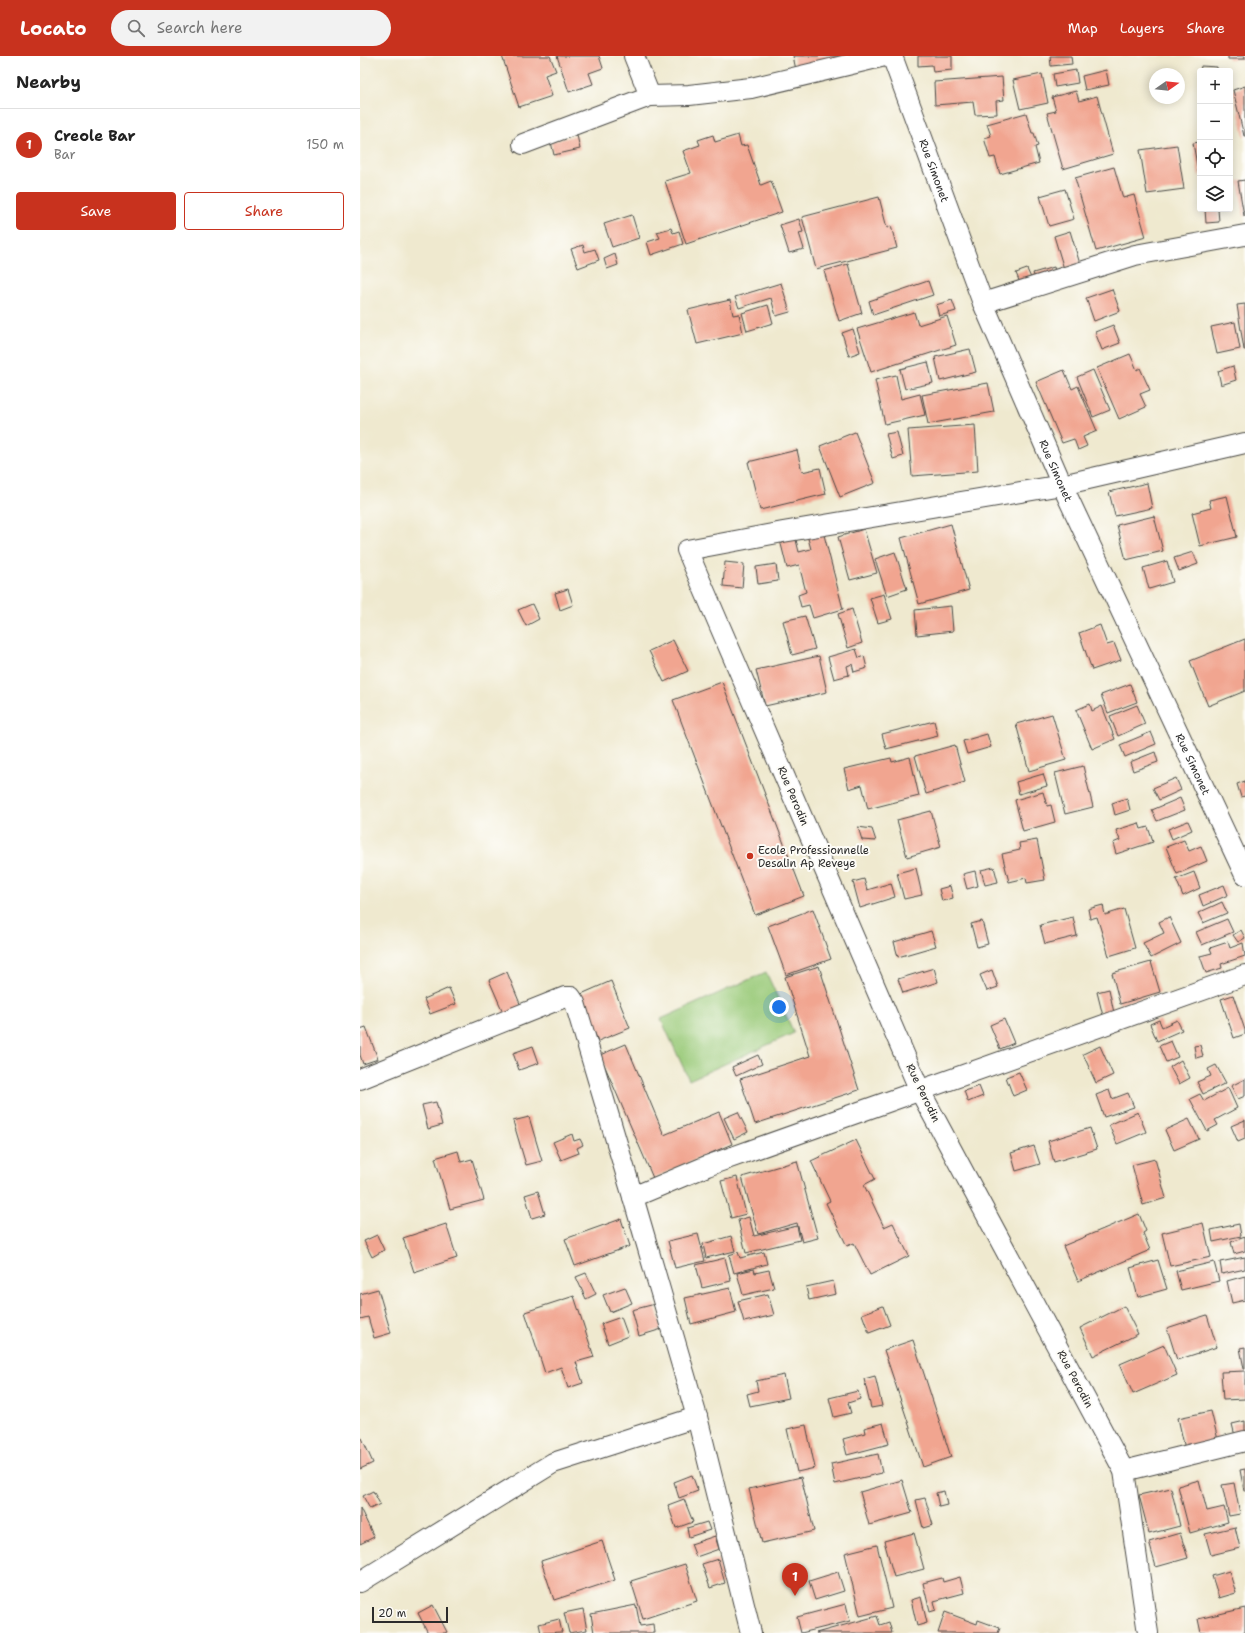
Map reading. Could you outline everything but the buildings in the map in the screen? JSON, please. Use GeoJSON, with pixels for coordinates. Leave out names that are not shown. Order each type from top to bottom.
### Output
{"type":"FeatureCollection","features":[{"type":"Feature","properties":{"kind":"street"},"geometry":{"type":"LineString","coordinates":[[634,56],[650,96]]}},
{"type":"Feature","properties":{"kind":"street"},"geometry":{"type":"LineString","coordinates":[[523,144],[650,96],[689,95],[751,88],[885,56]]}},
{"type":"Feature","properties":{"kind":"street","name":"Rue Simonet"},"geometry":{"type":"LineString","coordinates":[[892,56],[983,303],[1062,485],[1245,875]]}},
{"type":"Feature","properties":{"kind":"street"},"geometry":{"type":"LineString","coordinates":[[983,303],[1135,255],[1245,235]]}},
{"type":"Feature","properties":{"kind":"street"},"geometry":{"type":"LineString","coordinates":[[1062,485],[1245,443]]}},
{"type":"Feature","properties":{"kind":"street","name":"Rue Perodin"},"geometry":{"type":"LineString","coordinates":[[1062,485],[783,532],[687,550],[920,1091],[1124,1471],[1148,1633]]}},
{"type":"Feature","properties":{"kind":"street"},"geometry":{"type":"LineString","coordinates":[[634,1197],[707,1166],[1245,975]]}},
{"type":"Feature","properties":{"kind":"street"},"geometry":{"type":"LineString","coordinates":[[360,1079],[565,996],[572,998],[575,1003],[634,1197],[697,1418],[751,1633]]}},
{"type":"Feature","properties":{"kind":"street"},"geometry":{"type":"LineString","coordinates":[[360,1582],[553,1463],[697,1418]]}},
{"type":"Feature","properties":{"kind":"street"},"geometry":{"type":"LineString","coordinates":[[1124,1471],[1245,1441]]}},
{"type":"Feature","properties":{"kind":"green space"},"geometry":{"type":"Polygon","coordinates":[[[766,972],[794,1033],[689,1080],[661,1019],[766,972]]]}},
{"type":"Feature","properties":{"kind":"place","name":"Ecole Professionnelle Desalin Ap Reveye"},"geometry":{"type":"Point","coordinates":[750,856]}},
{"type":"Feature","properties":{"kind":"place","name":"Creole Bar"},"geometry":{"type":"Point","coordinates":[795,1596]}}]}
